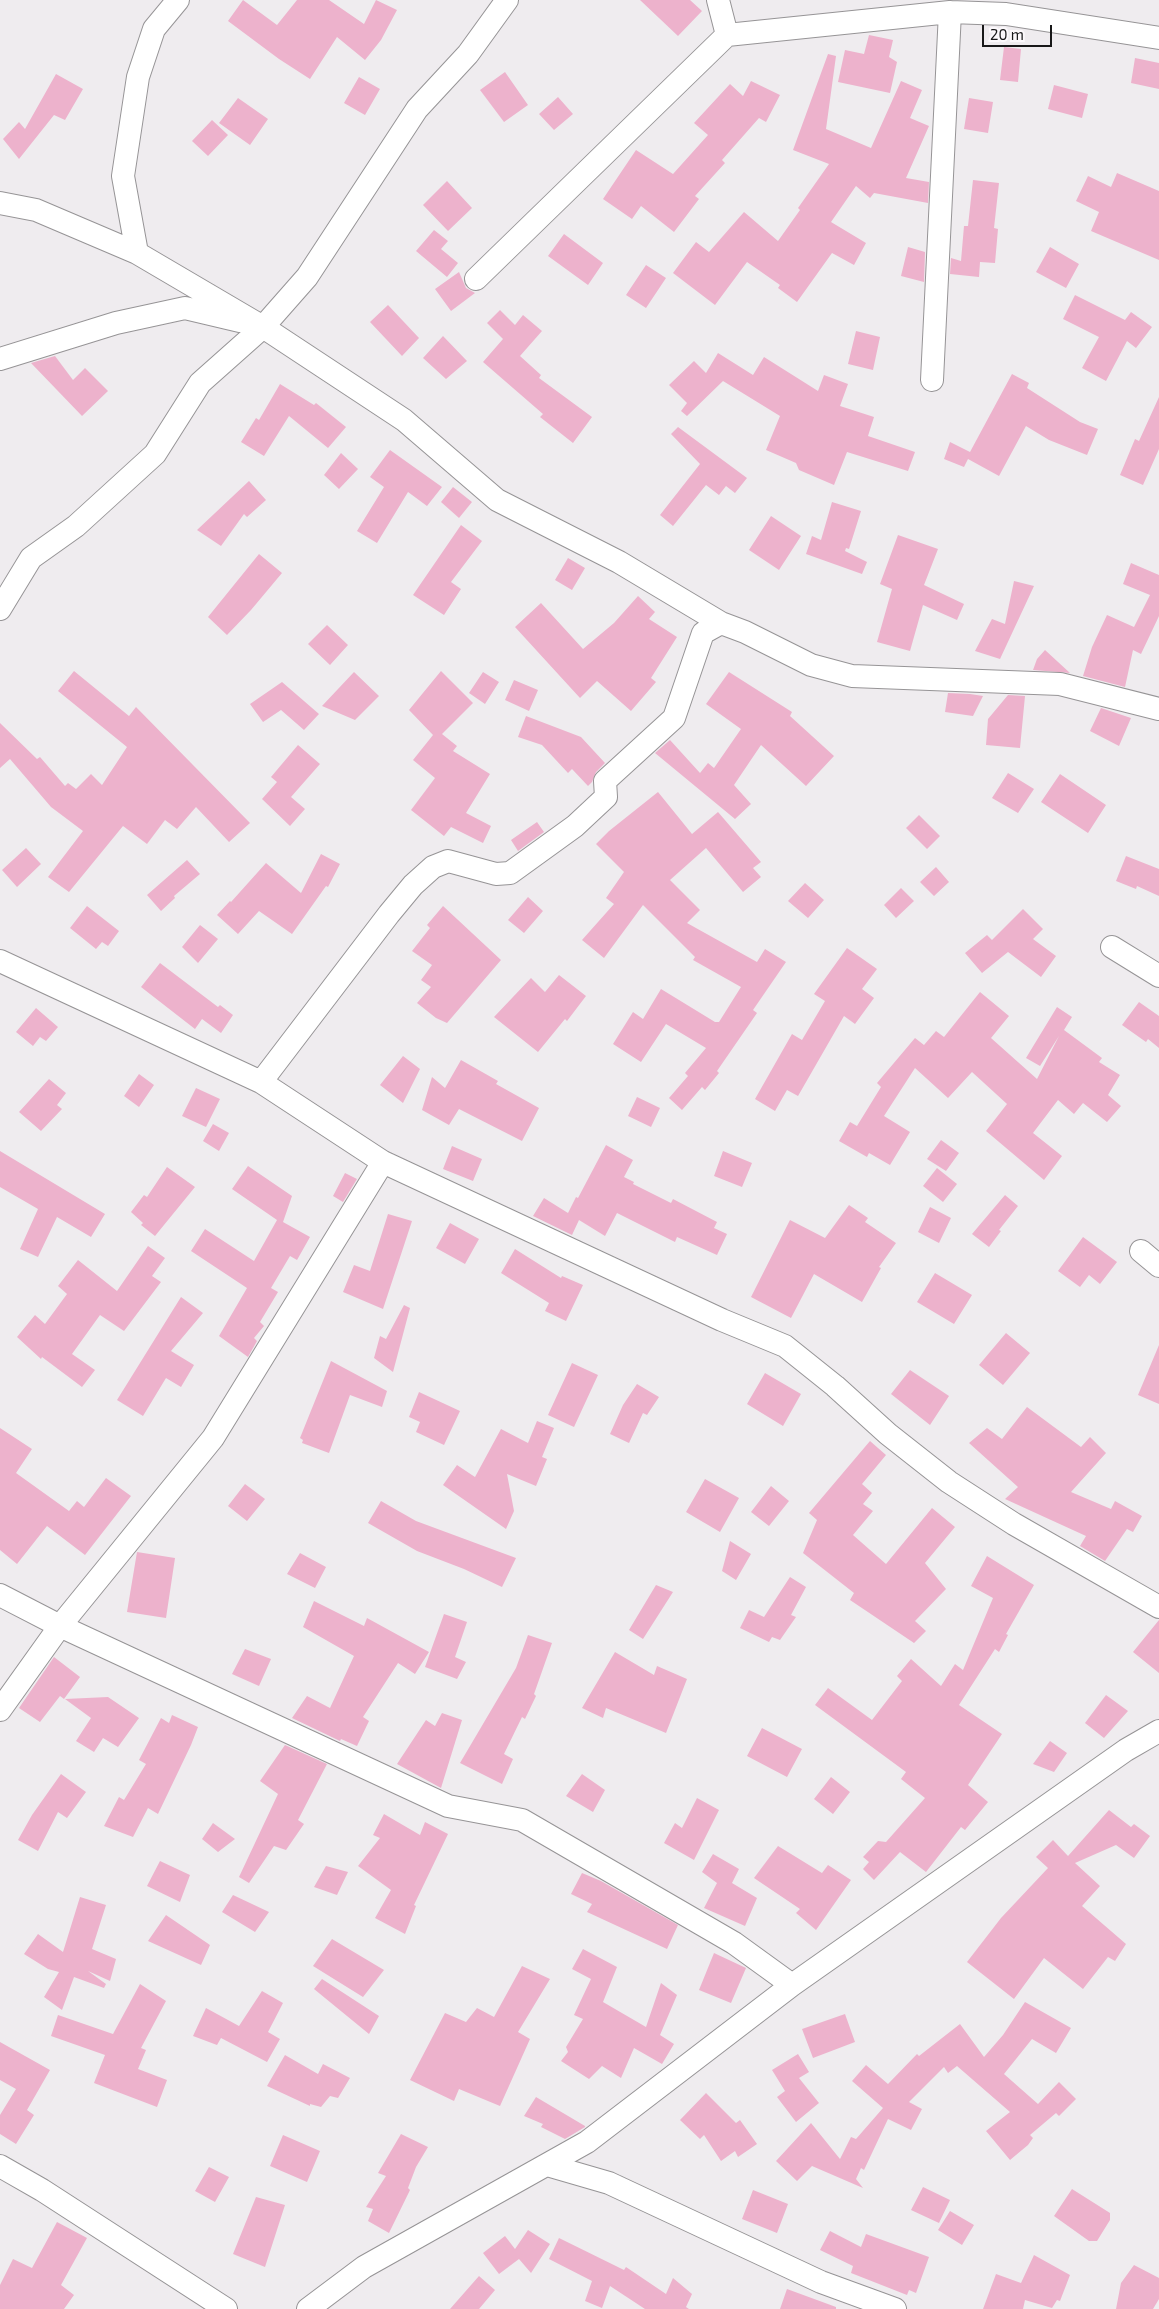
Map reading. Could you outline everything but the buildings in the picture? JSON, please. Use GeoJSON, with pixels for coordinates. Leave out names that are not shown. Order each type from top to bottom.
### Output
{"type":"FeatureCollection","features":[{"type":"Feature","properties":{"kind":"street"},"geometry":{"type":"LineString","coordinates":[[137,253],[124,176],[138,77],[154,29],[178,0]]}},
{"type":"Feature","properties":{"kind":"street"},"geometry":{"type":"LineString","coordinates":[[0,609],[31,558],[76,526],[155,454],[200,383],[262,327],[308,277],[417,109],[468,54],[507,0]]}},
{"type":"Feature","properties":{"kind":"street"},"geometry":{"type":"LineString","coordinates":[[718,0],[727,35]]}},
{"type":"Feature","properties":{"kind":"street"},"geometry":{"type":"LineString","coordinates":[[932,380],[950,12]]}},
{"type":"Feature","properties":{"kind":"street"},"geometry":{"type":"LineString","coordinates":[[476,279],[727,35],[950,12],[1006,14],[1159,38]]}},
{"type":"Feature","properties":{"kind":"street"},"geometry":{"type":"LineString","coordinates":[[0,203],[36,210],[137,253],[262,327],[404,420],[497,500],[619,562],[721,623],[745,632],[811,665],[852,676],[1060,684],[1159,709]]}},
{"type":"Feature","properties":{"kind":"street"},"geometry":{"type":"LineString","coordinates":[[0,359],[116,323],[185,308],[262,327]]}},
{"type":"Feature","properties":{"kind":"street"},"geometry":{"type":"LineString","coordinates":[[261,1082],[389,914],[413,885],[433,867],[448,861],[496,874],[510,873],[575,826],[606,797],[605,781],[674,718],[703,633],[721,623]]}},
{"type":"Feature","properties":{"kind":"street"},"geometry":{"type":"LineString","coordinates":[[1112,946],[1159,976]]}},
{"type":"Feature","properties":{"kind":"street"},"geometry":{"type":"LineString","coordinates":[[0,961],[261,1082],[383,1162],[722,1320],[785,1346],[835,1386],[888,1434],[949,1482],[1014,1524],[1159,1607]]}},
{"type":"Feature","properties":{"kind":"street"},"geometry":{"type":"LineString","coordinates":[[0,1710],[60,1626],[213,1438],[383,1162]]}},
{"type":"Feature","properties":{"kind":"street"},"geometry":{"type":"LineString","coordinates":[[1141,1252],[1159,1266]]}},
{"type":"Feature","properties":{"kind":"street"},"geometry":{"type":"LineString","coordinates":[[0,1595],[60,1626],[448,1806],[522,1820],[734,1943],[792,1985]]}},
{"type":"Feature","properties":{"kind":"street"},"geometry":{"type":"LineString","coordinates":[[308,2309],[364,2267],[587,2142],[792,1985],[1126,1750],[1159,1731]]}},
{"type":"Feature","properties":{"kind":"street"},"geometry":{"type":"LineString","coordinates":[[547,2165],[609,2183],[821,2282],[895,2309]]}},
{"type":"Feature","properties":{"kind":"street"},"geometry":{"type":"LineString","coordinates":[[0,2166],[42,2190],[226,2309]]}}]}
